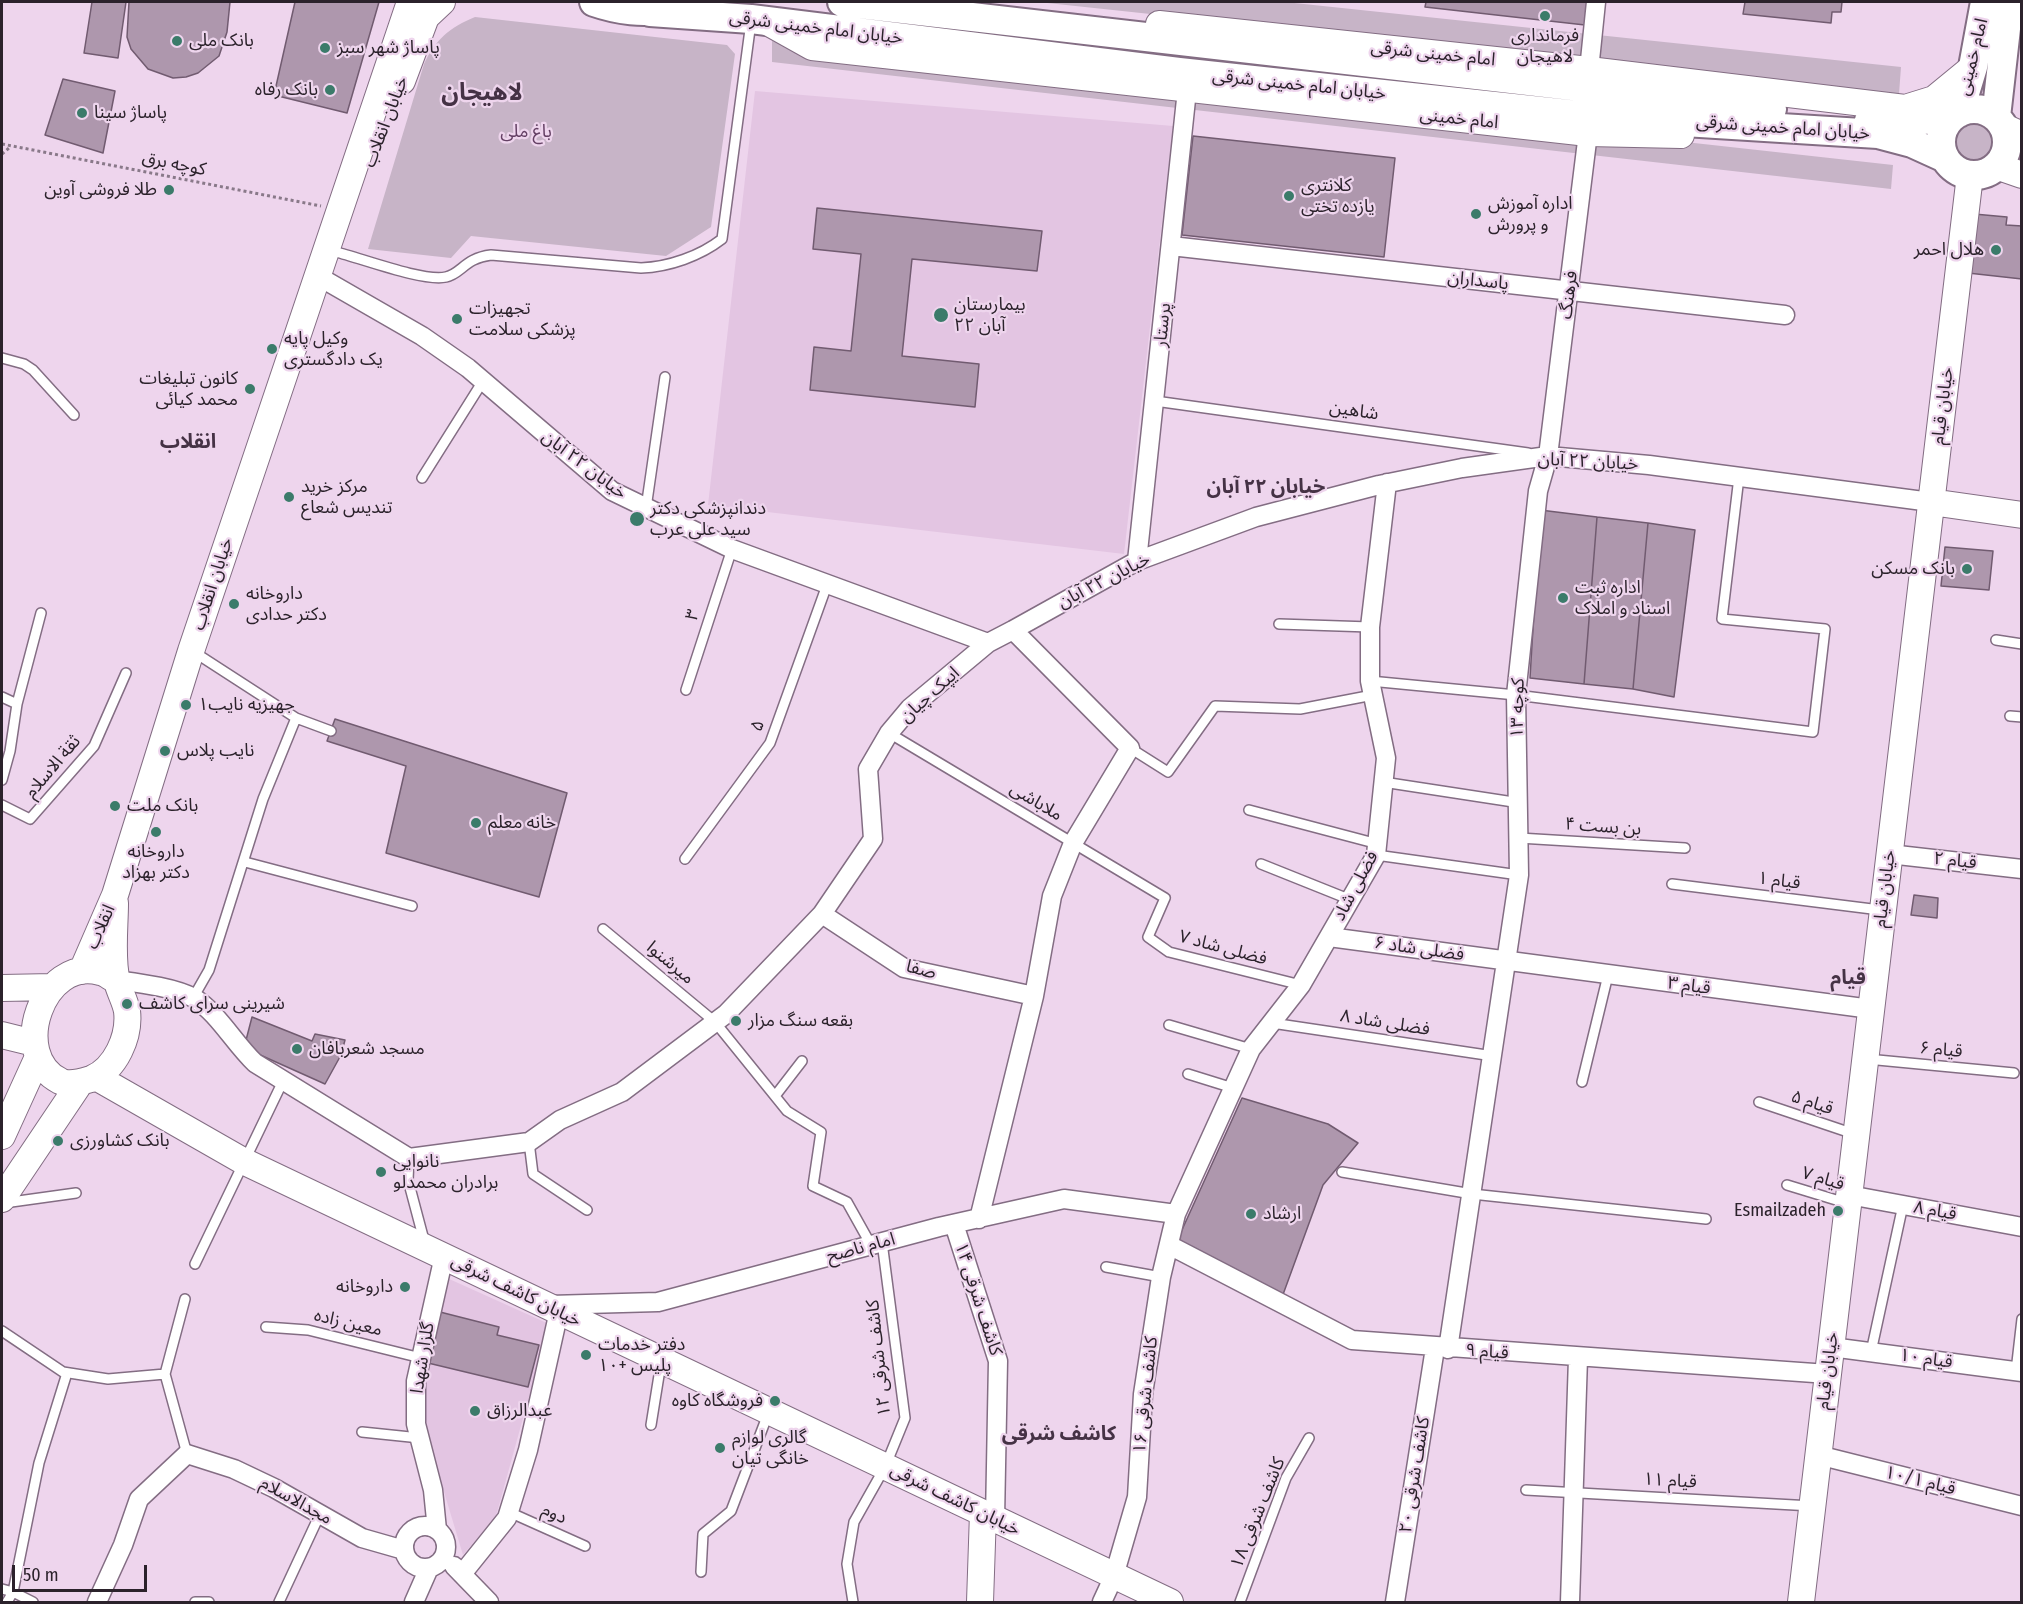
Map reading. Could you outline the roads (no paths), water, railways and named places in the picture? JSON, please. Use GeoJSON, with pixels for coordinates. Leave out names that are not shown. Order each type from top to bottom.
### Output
{"type":"FeatureCollection","features":[{"type":"Feature","properties":{"kind":"main road","name":"خیابان انقلاب"},"geometry":{"type":"LineString","coordinates":[[115,895],[191,651],[410,2]]}},
{"type":"Feature","properties":{"kind":"main road","name":"خیابان انقلاب"},"geometry":{"type":"LineString","coordinates":[[316,275],[336,252],[426,17],[442,2]]}},
{"type":"Feature","properties":{"kind":"main road"},"geometry":{"type":"LineString","coordinates":[[576,2],[601,4]]}},
{"type":"Feature","properties":{"kind":"main road"},"geometry":{"type":"LineString","coordinates":[[650,12],[667,9],[678,2]]}},
{"type":"Feature","properties":{"kind":"main road","name":"خیابان امام خمینی شرقی"},"geometry":{"type":"LineString","coordinates":[[842,2],[1882,122],[1954,116]]}},
{"type":"Feature","properties":{"kind":"main road","name":"امام خمینی شرقی"},"geometry":{"type":"LineString","coordinates":[[952,2],[1589,70],[1905,108],[1934,99],[1973,67]]}},
{"type":"Feature","properties":{"kind":"main road","name":"امام خمینی"},"geometry":{"type":"LineString","coordinates":[[1954,116],[1973,67],[1985,2]]}},
{"type":"Feature","properties":{"kind":"main road","name":"امام خمینی"},"geometry":{"type":"LineString","coordinates":[[2007,126],[2009,2]]}},
{"type":"Feature","properties":{"kind":"main road","name":"خیابان امام خمینی شرقی"},"geometry":{"type":"LineString","coordinates":[[601,4],[650,12],[759,20],[1179,72],[1587,116],[1878,134],[1912,143],[1945,158]]}},
{"type":"Feature","properties":{"kind":"main road"},"geometry":{"type":"LineString","coordinates":[[759,20],[812,47],[1186,90]]}},
{"type":"Feature","properties":{"kind":"main road","name":"امام خمینی"},"geometry":{"type":"LineString","coordinates":[[1186,90],[1588,133]]}},
{"type":"Feature","properties":{"kind":"main road"},"geometry":{"type":"LineString","coordinates":[[1971,109],[1984,110],[2007,126],[2007,148],[1996,172],[1960,172],[1945,158],[1941,138],[1954,116],[1971,109]]}},
{"type":"Feature","properties":{"kind":"main road"},"geometry":{"type":"LineString","coordinates":[[1588,133],[1912,143]]}},
{"type":"Feature","properties":{"kind":"main road","name":"خیابان قیام"},"geometry":{"type":"LineString","coordinates":[[1801,1602],[1931,502],[1996,172]]}},
{"type":"Feature","properties":{"kind":"main road","name":"خیابان ۲۲ آبان"},"geometry":{"type":"LineString","coordinates":[[1931,502],[2022,515]]}},
{"type":"Feature","properties":{"kind":"main road","name":"انقلاب"},"geometry":{"type":"LineString","coordinates":[[82,971],[115,895]]}},
{"type":"Feature","properties":{"kind":"main road","name":"انقلاب"},"geometry":{"type":"LineString","coordinates":[[115,895],[116,980]]}},
{"type":"Feature","properties":{"kind":"main road"},"geometry":{"type":"LineString","coordinates":[[2,1136],[36,1050],[38,1012],[53,987],[66,977],[82,971],[100,972],[116,980],[127,1013],[124,1042],[108,1066],[88,1080],[2,1201]]}},
{"type":"Feature","properties":{"kind":"main road"},"geometry":{"type":"LineString","coordinates":[[2,988],[53,987]]}},
{"type":"Feature","properties":{"kind":"main road"},"geometry":{"type":"LineString","coordinates":[[2,1035],[36,1050],[47,1072],[62,1082],[88,1080]]}},
{"type":"Feature","properties":{"kind":"main road","name":"خیابان کاشف شرقی"},"geometry":{"type":"LineString","coordinates":[[88,1080],[243,1161],[1170,1602]]}},
{"type":"Feature","properties":{"kind":"main road"},"geometry":{"type":"LineString","coordinates":[[980,1602],[982,1553],[997,1520]]}},
{"type":"Feature","properties":{"kind":"street"},"geometry":{"type":"LineString","coordinates":[[1589,70],[1596,2]]}},
{"type":"Feature","properties":{"kind":"street","name":"پرستار"},"geometry":{"type":"LineString","coordinates":[[1137,561],[1186,90]]}},
{"type":"Feature","properties":{"kind":"street","name":"فرهنگ"},"geometry":{"type":"LineString","coordinates":[[1548,456],[1588,133]]}},
{"type":"Feature","properties":{"kind":"street","name":"پاسداران"},"geometry":{"type":"LineString","coordinates":[[1171,246],[1785,315]]}},
{"type":"Feature","properties":{"kind":"street","name":"خیابان ۲۲ آبان"},"geometry":{"type":"LineString","coordinates":[[316,275],[422,336],[483,381],[612,491],[732,549],[988,643],[1137,561],[1256,517],[1387,483],[1462,468],[1548,456],[1739,477],[1931,502]]}},
{"type":"Feature","properties":{"kind":"street","name":"کوچه ۱۳"},"geometry":{"type":"LineString","coordinates":[[1472,1194],[1519,875],[1520,803],[1516,695],[1538,491],[1548,456]]}},
{"type":"Feature","properties":{"kind":"street","name":"فضلی شاد"},"geometry":{"type":"LineString","coordinates":[[1176,1214],[1251,1049],[1300,985],[1351,900],[1377,850],[1386,758],[1371,688],[1370,627],[1387,483]]}},
{"type":"Feature","properties":{"kind":"street"},"geometry":{"type":"LineString","coordinates":[[979,1219],[1034,996],[1052,896],[1073,843],[1130,748],[1013,630]]}},
{"type":"Feature","properties":{"kind":"street","name":"ایپک چیان"},"geometry":{"type":"LineString","coordinates":[[529,1142],[560,1120],[622,1092],[715,1022],[822,914],[873,839],[868,769],[889,733],[910,708],[988,643]]}},
{"type":"Feature","properties":{"kind":"street","name":"قیام ۲"},"geometry":{"type":"LineString","coordinates":[[1889,854],[2022,869]]}},
{"type":"Feature","properties":{"kind":"street","name":"صفا"},"geometry":{"type":"LineString","coordinates":[[822,914],[904,968],[1034,996]]}},
{"type":"Feature","properties":{"kind":"street","name":"فضلی شاد ۶"},"geometry":{"type":"LineString","coordinates":[[1329,937],[1508,962]]}},
{"type":"Feature","properties":{"kind":"street","name":"قیام ۳"},"geometry":{"type":"LineString","coordinates":[[1508,962],[1871,1009]]}},
{"type":"Feature","properties":{"kind":"street"},"geometry":{"type":"LineString","coordinates":[[116,980],[147,984],[193,998],[255,1063],[409,1158],[529,1142]]}},
{"type":"Feature","properties":{"kind":"street","name":"کاشف شرقی ۲۰"},"geometry":{"type":"LineString","coordinates":[[1395,1602],[1472,1194]]}},
{"type":"Feature","properties":{"kind":"street","name":"امام ناصح"},"geometry":{"type":"LineString","coordinates":[[552,1308],[658,1302],[954,1224],[1064,1199],[1176,1214]]}},
{"type":"Feature","properties":{"kind":"street","name":"قیام ۸"},"geometry":{"type":"LineString","coordinates":[[1849,1200],[1903,1205],[2022,1227]]}},
{"type":"Feature","properties":{"kind":"street","name":"کاشف شرقی ۱۶"},"geometry":{"type":"LineString","coordinates":[[1102,1602],[1114,1576],[1137,1497],[1143,1394],[1161,1277],[1176,1214]]}},
{"type":"Feature","properties":{"kind":"street","name":"کاشف شرقی ۱۴"},"geometry":{"type":"LineString","coordinates":[[954,1224],[998,1360],[997,1520]]}},
{"type":"Feature","properties":{"kind":"street","name":"قیام ۹"},"geometry":{"type":"LineString","coordinates":[[1169,1245],[1352,1341],[1828,1374]]}},
{"type":"Feature","properties":{"kind":"street","name":"گلزار شهدا"},"geometry":{"type":"LineString","coordinates":[[435,1252],[416,1382],[416,1424],[433,1490],[437,1530]]}},
{"type":"Feature","properties":{"kind":"street"},"geometry":{"type":"LineString","coordinates":[[462,1574],[509,1512],[528,1450],[552,1308]]}},
{"type":"Feature","properties":{"kind":"street","name":"قیام ۱۰"},"geometry":{"type":"LineString","coordinates":[[1831,1347],[2019,1371]]}},
{"type":"Feature","properties":{"kind":"street"},"geometry":{"type":"LineString","coordinates":[[1570,1602],[1578,1358]]}},
{"type":"Feature","properties":{"kind":"street"},"geometry":{"type":"LineString","coordinates":[[97,1602],[123,1545],[139,1499],[187,1454]]}},
{"type":"Feature","properties":{"kind":"street","name":"مجدالاسلام"},"geometry":{"type":"LineString","coordinates":[[187,1454],[234,1469],[362,1538],[404,1550]]}},
{"type":"Feature","properties":{"kind":"street","name":"قیام ۱۰/۱"},"geometry":{"type":"LineString","coordinates":[[1818,1455],[2022,1506]]}},
{"type":"Feature","properties":{"kind":"street"},"geometry":{"type":"LineString","coordinates":[[424,1526],[437,1530],[446,1541],[445,1556],[436,1566],[429,1568],[415,1566],[404,1550],[407,1536],[417,1527],[424,1526]]}},
{"type":"Feature","properties":{"kind":"street"},"geometry":{"type":"LineString","coordinates":[[445,1556],[489,1602]]}},
{"type":"Feature","properties":{"kind":"street"},"geometry":{"type":"LineString","coordinates":[[414,1602],[429,1568]]}},
{"type":"Feature","properties":{"kind":"lane"},"geometry":{"type":"LineString","coordinates":[[336,252],[430,277],[448,277],[477,257],[491,255],[641,268],[665,267],[713,246],[722,238],[759,20]]}},
{"type":"Feature","properties":{"kind":"lane"},"geometry":{"type":"LineString","coordinates":[[2,358],[24,364],[33,370],[74,416]]}},
{"type":"Feature","properties":{"kind":"lane"},"geometry":{"type":"LineString","coordinates":[[646,508],[665,377]]}},
{"type":"Feature","properties":{"kind":"lane"},"geometry":{"type":"LineString","coordinates":[[422,478],[483,381]]}},
{"type":"Feature","properties":{"kind":"lane","name":"شاهین"},"geometry":{"type":"LineString","coordinates":[[1155,401],[1428,437],[1548,456]]}},
{"type":"Feature","properties":{"kind":"lane"},"geometry":{"type":"LineString","coordinates":[[1130,748],[1168,772],[1215,706],[1300,709],[1371,688],[1516,695],[1813,732],[1825,629],[1722,619],[1739,477]]}},
{"type":"Feature","properties":{"kind":"lane","name":"۳"},"geometry":{"type":"LineString","coordinates":[[686,690],[732,549]]}},
{"type":"Feature","properties":{"kind":"lane","name":"۵"},"geometry":{"type":"LineString","coordinates":[[685,859],[770,743],[827,585]]}},
{"type":"Feature","properties":{"kind":"lane"},"geometry":{"type":"LineString","coordinates":[[2,780],[10,751],[17,704],[40,613]]}},
{"type":"Feature","properties":{"kind":"lane"},"geometry":{"type":"LineString","coordinates":[[1280,624],[1370,627]]}},
{"type":"Feature","properties":{"kind":"lane"},"geometry":{"type":"LineString","coordinates":[[1996,640],[2022,644]]}},
{"type":"Feature","properties":{"kind":"lane"},"geometry":{"type":"LineString","coordinates":[[191,651],[296,718],[331,731]]}},
{"type":"Feature","properties":{"kind":"lane","name":"ثقة‌ الاسلام"},"geometry":{"type":"LineString","coordinates":[[2,805],[30,819],[94,746],[126,673]]}},
{"type":"Feature","properties":{"kind":"lane"},"geometry":{"type":"LineString","coordinates":[[2,697],[17,704]]}},
{"type":"Feature","properties":{"kind":"lane"},"geometry":{"type":"LineString","coordinates":[[2010,716],[2022,717]]}},
{"type":"Feature","properties":{"kind":"lane"},"geometry":{"type":"LineString","coordinates":[[193,998],[209,970],[245,862],[263,799],[296,718]]}},
{"type":"Feature","properties":{"kind":"lane","name":"ملاباشی"},"geometry":{"type":"LineString","coordinates":[[889,733],[1165,898]]}},
{"type":"Feature","properties":{"kind":"lane"},"geometry":{"type":"LineString","coordinates":[[1383,782],[1520,803]]}},
{"type":"Feature","properties":{"kind":"lane"},"geometry":{"type":"LineString","coordinates":[[1249,810],[1377,850],[1519,875]]}},
{"type":"Feature","properties":{"kind":"lane","name":"بن بست ۴"},"geometry":{"type":"LineString","coordinates":[[1519,838],[1685,848]]}},
{"type":"Feature","properties":{"kind":"lane"},"geometry":{"type":"LineString","coordinates":[[245,862],[412,906]]}},
{"type":"Feature","properties":{"kind":"lane"},"geometry":{"type":"LineString","coordinates":[[1261,864],[1351,900]]}},
{"type":"Feature","properties":{"kind":"lane","name":"قیام ۱"},"geometry":{"type":"LineString","coordinates":[[1672,884],[1883,910]]}},
{"type":"Feature","properties":{"kind":"lane","name":"فضلی شاد ۷"},"geometry":{"type":"LineString","coordinates":[[1165,898],[1148,937],[1169,952],[1300,985]]}},
{"type":"Feature","properties":{"kind":"lane","name":"میرشنوا"},"geometry":{"type":"LineString","coordinates":[[603,929],[715,1022],[787,1111],[821,1132],[813,1186],[847,1203],[877,1244]]}},
{"type":"Feature","properties":{"kind":"lane"},"geometry":{"type":"LineString","coordinates":[[1582,1082],[1608,975]]}},
{"type":"Feature","properties":{"kind":"lane","name":"فضلی شاد ۸"},"geometry":{"type":"LineString","coordinates":[[1272,1023],[1493,1056]]}},
{"type":"Feature","properties":{"kind":"lane"},"geometry":{"type":"LineString","coordinates":[[1169,1025],[1251,1049]]}},
{"type":"Feature","properties":{"kind":"lane","name":"قیام ۶"},"geometry":{"type":"LineString","coordinates":[[1865,1059],[2014,1073]]}},
{"type":"Feature","properties":{"kind":"lane"},"geometry":{"type":"LineString","coordinates":[[775,1096],[802,1061]]}},
{"type":"Feature","properties":{"kind":"lane"},"geometry":{"type":"LineString","coordinates":[[1188,1074],[1233,1089]]}},
{"type":"Feature","properties":{"kind":"lane"},"geometry":{"type":"LineString","coordinates":[[195,1264],[283,1081]]}},
{"type":"Feature","properties":{"kind":"lane","name":"قیام ۵"},"geometry":{"type":"LineString","coordinates":[[1759,1102],[1856,1134]]}},
{"type":"Feature","properties":{"kind":"lane"},"geometry":{"type":"LineString","coordinates":[[529,1142],[533,1174],[587,1210]]}},
{"type":"Feature","properties":{"kind":"lane"},"geometry":{"type":"LineString","coordinates":[[409,1158],[408,1180],[435,1252]]}},
{"type":"Feature","properties":{"kind":"lane"},"geometry":{"type":"LineString","coordinates":[[1342,1172],[1472,1194],[1706,1219]]}},
{"type":"Feature","properties":{"kind":"lane","name":"قیام ۷"},"geometry":{"type":"LineString","coordinates":[[1787,1185],[1849,1200]]}},
{"type":"Feature","properties":{"kind":"lane"},"geometry":{"type":"LineString","coordinates":[[2,1201],[76,1193]]}},
{"type":"Feature","properties":{"kind":"lane"},"geometry":{"type":"LineString","coordinates":[[1871,1352],[1903,1205]]}},
{"type":"Feature","properties":{"kind":"lane","name":"کاشف شرقی ۱۲"},"geometry":{"type":"LineString","coordinates":[[853,1602],[847,1564],[854,1522],[885,1467],[905,1418],[877,1244]]}},
{"type":"Feature","properties":{"kind":"lane"},"geometry":{"type":"LineString","coordinates":[[1106,1267],[1161,1277]]}},
{"type":"Feature","properties":{"kind":"lane"},"geometry":{"type":"LineString","coordinates":[[185,1299],[165,1374],[187,1454]]}},
{"type":"Feature","properties":{"kind":"lane"},"geometry":{"type":"LineString","coordinates":[[2019,1371],[2022,1319]]}},
{"type":"Feature","properties":{"kind":"lane","name":"معین زاده"},"geometry":{"type":"LineString","coordinates":[[266,1327],[308,1330],[421,1358]]}},
{"type":"Feature","properties":{"kind":"lane"},"geometry":{"type":"LineString","coordinates":[[2,1331],[67,1373],[108,1378],[165,1374]]}},
{"type":"Feature","properties":{"kind":"lane"},"geometry":{"type":"LineString","coordinates":[[651,1425],[662,1360]]}},
{"type":"Feature","properties":{"kind":"lane"},"geometry":{"type":"LineString","coordinates":[[7,1602],[13,1592],[39,1463],[67,1373]]}},
{"type":"Feature","properties":{"kind":"lane"},"geometry":{"type":"LineString","coordinates":[[701,1572],[704,1534],[731,1511],[769,1411]]}},
{"type":"Feature","properties":{"kind":"lane"},"geometry":{"type":"LineString","coordinates":[[362,1432],[420,1438]]}},
{"type":"Feature","properties":{"kind":"lane","name":"کاشف شرقی ۱۸"},"geometry":{"type":"LineString","coordinates":[[1240,1602],[1286,1478],[1310,1438]]}},
{"type":"Feature","properties":{"kind":"lane","name":"قیام ۱۱"},"geometry":{"type":"LineString","coordinates":[[1526,1490],[1812,1506]]}},
{"type":"Feature","properties":{"kind":"lane","name":"دوم"},"geometry":{"type":"LineString","coordinates":[[509,1512],[585,1546]]}},
{"type":"Feature","properties":{"kind":"lane"},"geometry":{"type":"LineString","coordinates":[[279,1602],[320,1514]]}},
{"type":"Feature","properties":{"kind":"lane"},"geometry":{"type":"LineString","coordinates":[[2,1589],[33,1602]]}},
{"type":"Feature","properties":{"kind":"lane"},"geometry":{"type":"LineString","coordinates":[[195,1602],[209,1602]]}},
{"type":"Feature","properties":{"kind":"place","name":"فرمانداری لاهیجان"},"geometry":{"type":"Point","coordinates":[1545,16]}},
{"type":"Feature","properties":{"kind":"place","name":"بانک ملی"},"geometry":{"type":"Point","coordinates":[177,41]}},
{"type":"Feature","properties":{"kind":"place","name":"پاساژ شهر سبز"},"geometry":{"type":"Point","coordinates":[325,48]}},
{"type":"Feature","properties":{"kind":"place","name":"بانک رفاه"},"geometry":{"type":"Point","coordinates":[330,90]}},
{"type":"Feature","properties":{"kind":"place","name":"پاساژ سینا"},"geometry":{"type":"Point","coordinates":[82,113]}},
{"type":"Feature","properties":{"kind":"place","name":"طلا فروشی آوین"},"geometry":{"type":"Point","coordinates":[169,190]}},
{"type":"Feature","properties":{"kind":"place","name":"کلانتری یازده تختی"},"geometry":{"type":"Point","coordinates":[1289,196]}},
{"type":"Feature","properties":{"kind":"place","name":"اداره آموزش و پرورش"},"geometry":{"type":"Point","coordinates":[1476,214]}},
{"type":"Feature","properties":{"kind":"place","name":"هلال احمر"},"geometry":{"type":"Point","coordinates":[1996,250]}},
{"type":"Feature","properties":{"kind":"place","name":"بیمارستان ۲۲ آبان"},"geometry":{"type":"Point","coordinates":[941,315]}},
{"type":"Feature","properties":{"kind":"place","name":"تجهیزات پزشکی سلامت"},"geometry":{"type":"Point","coordinates":[457,319]}},
{"type":"Feature","properties":{"kind":"place","name":"وکیل پایه یک دادگستری"},"geometry":{"type":"Point","coordinates":[272,349]}},
{"type":"Feature","properties":{"kind":"place","name":"کانون تبلیغات محمد کیائی"},"geometry":{"type":"Point","coordinates":[250,389]}},
{"type":"Feature","properties":{"kind":"place","name":"مرکز خرید تندیس شعاع"},"geometry":{"type":"Point","coordinates":[289,497]}},
{"type":"Feature","properties":{"kind":"place","name":"دندانپزشکی دکتر سید علی عرب"},"geometry":{"type":"Point","coordinates":[637,519]}},
{"type":"Feature","properties":{"kind":"place","name":"بانک مسکن"},"geometry":{"type":"Point","coordinates":[1967,569]}},
{"type":"Feature","properties":{"kind":"place","name":"اداره ثبت اسناد و املاک"},"geometry":{"type":"Point","coordinates":[1563,598]}},
{"type":"Feature","properties":{"kind":"place","name":"داروخانه دکتر حدادی"},"geometry":{"type":"Point","coordinates":[234,604]}},
{"type":"Feature","properties":{"kind":"place","name":"جهیزیه نایب۱"},"geometry":{"type":"Point","coordinates":[186,705]}},
{"type":"Feature","properties":{"kind":"place","name":"نایب پلاس"},"geometry":{"type":"Point","coordinates":[165,751]}},
{"type":"Feature","properties":{"kind":"place","name":"بانک ملت"},"geometry":{"type":"Point","coordinates":[115,806]}},
{"type":"Feature","properties":{"kind":"place","name":"خانه معلم"},"geometry":{"type":"Point","coordinates":[476,823]}},
{"type":"Feature","properties":{"kind":"place","name":"داروخانه دکتر بهزاد"},"geometry":{"type":"Point","coordinates":[156,832]}},
{"type":"Feature","properties":{"kind":"place","name":"شیرینی سرای کاشف"},"geometry":{"type":"Point","coordinates":[127,1004]}},
{"type":"Feature","properties":{"kind":"place","name":"بقعه سنگ مزار"},"geometry":{"type":"Point","coordinates":[736,1021]}},
{"type":"Feature","properties":{"kind":"place","name":"مسجد شعربافان"},"geometry":{"type":"Point","coordinates":[297,1049]}},
{"type":"Feature","properties":{"kind":"place","name":"بانک کشاورزی"},"geometry":{"type":"Point","coordinates":[58,1141]}},
{"type":"Feature","properties":{"kind":"place","name":"نانوایی برادران محمدلو"},"geometry":{"type":"Point","coordinates":[381,1172]}},
{"type":"Feature","properties":{"kind":"place","name":"Esmailzadeh"},"geometry":{"type":"Point","coordinates":[1838,1211]}},
{"type":"Feature","properties":{"kind":"place","name":"ارشاد"},"geometry":{"type":"Point","coordinates":[1251,1214]}},
{"type":"Feature","properties":{"kind":"place","name":"داروخانه"},"geometry":{"type":"Point","coordinates":[405,1287]}},
{"type":"Feature","properties":{"kind":"place","name":"دفتر خدمات پلیس +۱۰"},"geometry":{"type":"Point","coordinates":[586,1355]}},
{"type":"Feature","properties":{"kind":"place","name":"فروشگاه کاوه"},"geometry":{"type":"Point","coordinates":[775,1401]}},
{"type":"Feature","properties":{"kind":"place","name":"عبدالرزاق"},"geometry":{"type":"Point","coordinates":[475,1411]}},
{"type":"Feature","properties":{"kind":"place","name":"گالری لوازم خانگی تیان"},"geometry":{"type":"Point","coordinates":[720,1448]}},
{"type":"Feature","properties":{"kind":"district","name":"لاهیجان"},"geometry":{"type":"Point","coordinates":[482,93]}},
{"type":"Feature","properties":{"kind":"district","name":"انقلاب"},"geometry":{"type":"Point","coordinates":[188,442]}},
{"type":"Feature","properties":{"kind":"district","name":"خیابان ۲۲ آبان"},"geometry":{"type":"Point","coordinates":[1266,487]}},
{"type":"Feature","properties":{"kind":"district","name":"قیام"},"geometry":{"type":"Point","coordinates":[1848,978]}},
{"type":"Feature","properties":{"kind":"district","name":"کاشف شرقی"},"geometry":{"type":"Point","coordinates":[1059,1434]}},
{"type":"Feature","properties":{"kind":"park label","name":"باغ ملی"},"geometry":{"type":"Point","coordinates":[526,132]}}]}
